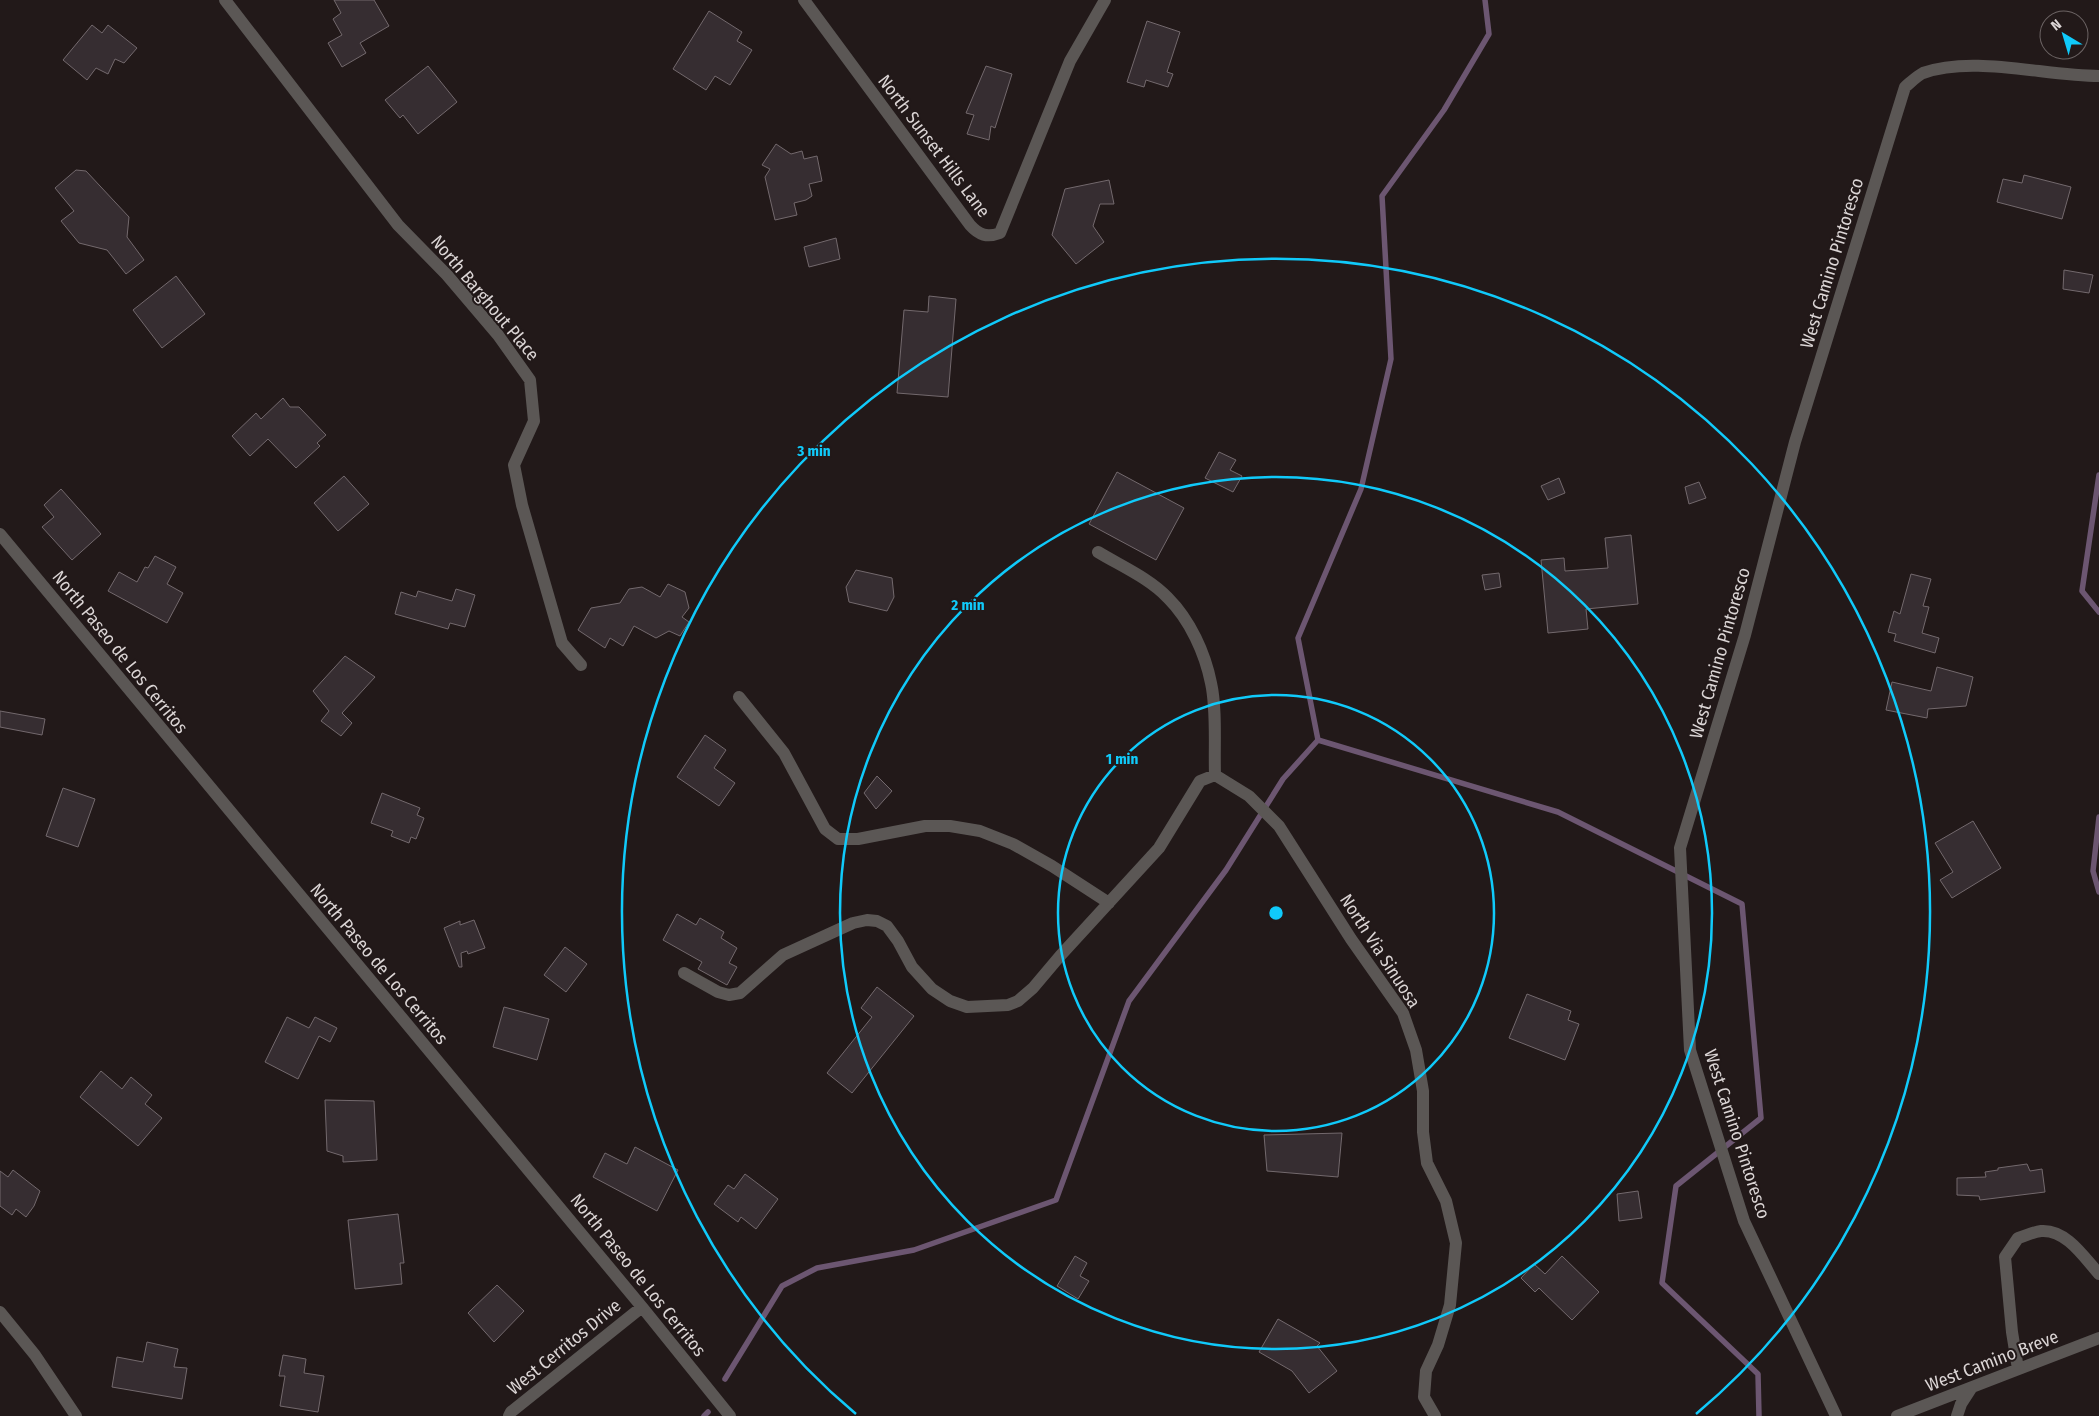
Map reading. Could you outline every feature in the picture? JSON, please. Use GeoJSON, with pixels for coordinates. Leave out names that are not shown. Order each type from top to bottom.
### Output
{"type":"FeatureCollection","features":[{"type":"Feature","properties":{"kind":"street","name":"North Barghout Place"},"geometry":{"type":"LineString","coordinates":[[225,0],[398,225],[447,275],[498,335],[530,380],[534,421],[514,465],[522,504],[562,643],[581,665]]}},
{"type":"Feature","properties":{"kind":"street","name":"North Sunset Hills Lane"},"geometry":{"type":"LineString","coordinates":[[804,0],[970,226],[976,232],[991,237],[1000,233],[1070,61],[1105,0]]}},
{"type":"Feature","properties":{"kind":"street","name":"West Camino Pintoresco"},"geometry":{"type":"LineString","coordinates":[[1836,1416],[1744,1221],[1690,1050],[1680,848],[1745,635],[1796,442],[1905,87],[1921,74],[1968,64],[2071,76],[2099,76]]}},
{"type":"Feature","properties":{"kind":"street","name":"North Paseo de Los Cerritos"},"geometry":{"type":"LineString","coordinates":[[0,534],[170,742],[642,1306],[730,1416]]}},
{"type":"Feature","properties":{"kind":"street"},"geometry":{"type":"LineString","coordinates":[[684,973],[718,992],[729,995],[740,993],[783,955],[853,923],[867,920],[877,921],[887,926],[898,941],[912,967],[932,989],[950,1000],[967,1007],[982,1008],[1008,1005],[1018,1001],[1033,988],[1159,848],[1200,781],[1215,775],[1211,684],[1205,660],[1184,617],[1169,598],[1153,585],[1098,552]]}},
{"type":"Feature","properties":{"kind":"street"},"geometry":{"type":"LineString","coordinates":[[739,697],[784,753],[824,829],[838,839],[858,839],[926,826],[950,826],[980,830],[1013,844],[1052,866],[1109,903]]}},
{"type":"Feature","properties":{"kind":"street","name":"North Via Sinuosa"},"geometry":{"type":"LineString","coordinates":[[1215,775],[1249,796],[1279,826],[1351,939],[1403,1013],[1416,1050],[1423,1091],[1423,1132],[1427,1163],[1446,1201],[1456,1244],[1450,1305],[1438,1344],[1426,1371],[1424,1397],[1435,1416]]}},
{"type":"Feature","properties":{"kind":"street"},"geometry":{"type":"LineString","coordinates":[[2018,1369],[2012,1332],[2005,1256],[2018,1238],[2040,1232],[2056,1232],[2070,1242],[2099,1274]]}},
{"type":"Feature","properties":{"kind":"street","name":"West Cerritos Drive"},"geometry":{"type":"LineString","coordinates":[[509,1416],[511,1412],[642,1306]]}},
{"type":"Feature","properties":{"kind":"street"},"geometry":{"type":"LineString","coordinates":[[0,1312],[35,1356],[76,1416]]}},
{"type":"Feature","properties":{"kind":"street","name":"West Camino Breve"},"geometry":{"type":"LineString","coordinates":[[1897,1416],[1913,1413],[1972,1387],[2099,1338]]}},
{"type":"Feature","properties":{"kind":"street"},"geometry":{"type":"LineString","coordinates":[[1957,1416],[1961,1404],[1972,1387]]}},
{"type":"Feature","properties":{"kind":"building"},"geometry":{"type":"Polygon","coordinates":[[[334,0],[374,0],[389,26],[360,43],[366,53],[342,67],[328,43],[342,35],[333,19],[341,13],[334,0]]]}},
{"type":"Feature","properties":{"kind":"building"},"geometry":{"type":"Polygon","coordinates":[[[709,11],[742,32],[737,41],[752,50],[730,85],[715,76],[706,90],[673,69],[709,11]]]}},
{"type":"Feature","properties":{"kind":"building"},"geometry":{"type":"Polygon","coordinates":[[[1147,21],[1180,32],[1167,72],[1173,74],[1168,87],[1146,80],[1144,87],[1127,82],[1147,21]]]}},
{"type":"Feature","properties":{"kind":"building"},"geometry":{"type":"Polygon","coordinates":[[[92,25],[102,33],[108,25],[137,48],[124,63],[115,59],[108,74],[96,68],[87,80],[63,60],[92,25]]]}},
{"type":"Feature","properties":{"kind":"building"},"geometry":{"type":"Polygon","coordinates":[[[428,66],[457,102],[418,134],[403,115],[400,118],[385,100],[428,66]]]}},
{"type":"Feature","properties":{"kind":"building"},"geometry":{"type":"Polygon","coordinates":[[[986,66],[1012,74],[995,128],[991,126],[989,140],[967,134],[974,115],[966,113],[986,66]]]}},
{"type":"Feature","properties":{"kind":"building"},"geometry":{"type":"Polygon","coordinates":[[[776,144],[791,154],[802,151],[804,159],[817,156],[822,181],[809,184],[812,196],[806,200],[794,203],[797,215],[775,220],[765,177],[770,169],[762,165],[776,144]]]}},
{"type":"Feature","properties":{"kind":"building"},"geometry":{"type":"Polygon","coordinates":[[[76,170],[86,171],[129,217],[127,237],[144,260],[126,274],[107,250],[79,243],[61,221],[74,211],[55,188],[76,170]]]}},
{"type":"Feature","properties":{"kind":"building"},"geometry":{"type":"Polygon","coordinates":[[[2024,175],[2071,187],[2062,219],[1997,202],[2003,179],[2022,183],[2024,175]]]}},
{"type":"Feature","properties":{"kind":"building"},"geometry":{"type":"Polygon","coordinates":[[[1109,180],[1114,204],[1100,204],[1093,226],[1104,242],[1076,264],[1052,235],[1065,189],[1109,180]]]}},
{"type":"Feature","properties":{"kind":"building"},"geometry":{"type":"Polygon","coordinates":[[[836,238],[840,259],[809,267],[804,247],[836,238]]]}},
{"type":"Feature","properties":{"kind":"building"},"geometry":{"type":"Polygon","coordinates":[[[2064,270],[2093,275],[2089,293],[2063,289],[2064,270]]]}},
{"type":"Feature","properties":{"kind":"building"},"geometry":{"type":"Polygon","coordinates":[[[176,276],[205,314],[162,348],[133,310],[176,276]]]}},
{"type":"Feature","properties":{"kind":"building"},"geometry":{"type":"Polygon","coordinates":[[[929,296],[956,299],[948,397],[897,393],[904,310],[928,312],[929,296]]]}},
{"type":"Feature","properties":{"kind":"building"},"geometry":{"type":"Polygon","coordinates":[[[283,398],[290,407],[299,407],[326,435],[317,443],[320,446],[296,468],[268,439],[250,456],[232,436],[256,413],[261,419],[283,398]]]}},
{"type":"Feature","properties":{"kind":"building"},"geometry":{"type":"Polygon","coordinates":[[[1219,452],[1236,460],[1230,470],[1242,476],[1233,492],[1205,478],[1219,452]]]}},
{"type":"Feature","properties":{"kind":"building"},"geometry":{"type":"Polygon","coordinates":[[[1117,472],[1184,508],[1156,560],[1089,524],[1117,472]]]}},
{"type":"Feature","properties":{"kind":"building"},"geometry":{"type":"Polygon","coordinates":[[[344,476],[369,504],[338,531],[314,503],[344,476]]]}},
{"type":"Feature","properties":{"kind":"building"},"geometry":{"type":"Polygon","coordinates":[[[1559,478],[1565,493],[1548,500],[1541,486],[1559,478]]]}},
{"type":"Feature","properties":{"kind":"building"},"geometry":{"type":"Polygon","coordinates":[[[1699,482],[1706,498],[1689,504],[1685,487],[1699,482]]]}},
{"type":"Feature","properties":{"kind":"building"},"geometry":{"type":"Polygon","coordinates":[[[61,489],[101,534],[72,560],[42,527],[54,517],[44,505],[61,489]]]}},
{"type":"Feature","properties":{"kind":"building"},"geometry":{"type":"Polygon","coordinates":[[[1631,535],[1638,604],[1586,609],[1588,629],[1548,633],[1541,560],[1564,558],[1565,571],[1608,568],[1605,538],[1631,535]]]}},
{"type":"Feature","properties":{"kind":"building"},"geometry":{"type":"Polygon","coordinates":[[[155,556],[176,567],[167,584],[183,593],[167,623],[108,591],[119,572],[137,582],[145,567],[148,568],[155,556]]]}},
{"type":"Feature","properties":{"kind":"building"},"geometry":{"type":"Polygon","coordinates":[[[856,570],[892,578],[894,597],[887,611],[849,602],[846,587],[856,570]]]}},
{"type":"Feature","properties":{"kind":"building"},"geometry":{"type":"Polygon","coordinates":[[[1499,573],[1501,587],[1485,590],[1482,575],[1499,573]]]}},
{"type":"Feature","properties":{"kind":"building"},"geometry":{"type":"Polygon","coordinates":[[[1911,574],[1931,579],[1923,606],[1929,607],[1922,633],[1939,638],[1935,653],[1894,641],[1896,634],[1888,632],[1894,611],[1900,614],[1911,574]]]}},
{"type":"Feature","properties":{"kind":"building"},"geometry":{"type":"Polygon","coordinates":[[[668,584],[685,592],[689,608],[682,617],[689,622],[680,636],[669,631],[656,638],[634,626],[623,646],[610,638],[605,648],[578,630],[591,608],[620,603],[629,589],[642,587],[660,597],[668,584]]]}},
{"type":"Feature","properties":{"kind":"building"},"geometry":{"type":"Polygon","coordinates":[[[456,589],[475,595],[465,627],[450,623],[448,629],[395,614],[401,592],[416,597],[418,591],[452,601],[456,589]]]}},
{"type":"Feature","properties":{"kind":"building"},"geometry":{"type":"Polygon","coordinates":[[[345,656],[375,677],[342,713],[352,723],[341,736],[321,721],[329,711],[313,691],[345,656]]]}},
{"type":"Feature","properties":{"kind":"building"},"geometry":{"type":"Polygon","coordinates":[[[1937,667],[1973,677],[1966,706],[1928,709],[1927,718],[1886,710],[1892,682],[1931,691],[1937,667]]]}},
{"type":"Feature","properties":{"kind":"building"},"geometry":{"type":"Polygon","coordinates":[[[0,711],[45,719],[42,735],[0,727],[0,711]]]}},
{"type":"Feature","properties":{"kind":"building"},"geometry":{"type":"Polygon","coordinates":[[[705,735],[726,750],[714,768],[735,783],[719,806],[677,777],[705,735]]]}},
{"type":"Feature","properties":{"kind":"building"},"geometry":{"type":"Polygon","coordinates":[[[877,776],[892,791],[876,809],[864,793],[877,776]]]}},
{"type":"Feature","properties":{"kind":"building"},"geometry":{"type":"Polygon","coordinates":[[[63,788],[95,799],[78,847],[46,836],[63,788]]]}},
{"type":"Feature","properties":{"kind":"building"},"geometry":{"type":"Polygon","coordinates":[[[382,793],[420,808],[417,815],[424,818],[416,839],[411,837],[409,843],[391,836],[393,831],[371,823],[382,793]]]}},
{"type":"Feature","properties":{"kind":"building"},"geometry":{"type":"Polygon","coordinates":[[[1973,821],[2001,868],[1952,898],[1940,880],[1953,872],[1935,843],[1973,821]]]}},
{"type":"Feature","properties":{"kind":"building"},"geometry":{"type":"Polygon","coordinates":[[[677,914],[696,925],[700,918],[724,932],[721,938],[737,948],[729,963],[737,967],[727,985],[698,969],[702,962],[663,940],[677,914]]]}},
{"type":"Feature","properties":{"kind":"building"},"geometry":{"type":"Polygon","coordinates":[[[474,920],[485,948],[468,954],[467,951],[461,953],[462,967],[459,967],[444,928],[460,921],[460,925],[474,920]]]}},
{"type":"Feature","properties":{"kind":"building"},"geometry":{"type":"Polygon","coordinates":[[[565,947],[587,964],[566,992],[544,975],[565,947]]]}},
{"type":"Feature","properties":{"kind":"building"},"geometry":{"type":"Polygon","coordinates":[[[877,987],[914,1016],[852,1093],[827,1073],[872,1017],[861,1008],[877,987]]]}},
{"type":"Feature","properties":{"kind":"building"},"geometry":{"type":"Polygon","coordinates":[[[1527,994],[1571,1011],[1568,1020],[1579,1024],[1565,1060],[1509,1038],[1527,994]]]}},
{"type":"Feature","properties":{"kind":"building"},"geometry":{"type":"Polygon","coordinates":[[[504,1007],[549,1019],[537,1060],[493,1047],[504,1007]]]}},
{"type":"Feature","properties":{"kind":"building"},"geometry":{"type":"Polygon","coordinates":[[[287,1017],[309,1028],[315,1017],[337,1028],[330,1042],[319,1036],[298,1079],[265,1062],[287,1017]]]}},
{"type":"Feature","properties":{"kind":"building"},"geometry":{"type":"Polygon","coordinates":[[[101,1071],[122,1089],[131,1077],[152,1095],[145,1104],[162,1118],[138,1146],[80,1097],[101,1071]]]}},
{"type":"Feature","properties":{"kind":"building"},"geometry":{"type":"Polygon","coordinates":[[[325,1100],[374,1101],[377,1160],[343,1162],[343,1156],[327,1151],[325,1100]]]}},
{"type":"Feature","properties":{"kind":"building"},"geometry":{"type":"Polygon","coordinates":[[[1342,1133],[1338,1177],[1267,1171],[1264,1135],[1342,1133]]]}},
{"type":"Feature","properties":{"kind":"building"},"geometry":{"type":"Polygon","coordinates":[[[635,1147],[678,1170],[657,1211],[593,1177],[605,1153],[627,1164],[635,1147]]]}},
{"type":"Feature","properties":{"kind":"building"},"geometry":{"type":"Polygon","coordinates":[[[2027,1164],[2030,1171],[2042,1169],[2045,1192],[1980,1200],[1979,1196],[1957,1195],[1957,1178],[1986,1177],[1985,1172],[2027,1164]]]}},
{"type":"Feature","properties":{"kind":"building"},"geometry":{"type":"Polygon","coordinates":[[[13,1170],[40,1191],[34,1206],[26,1217],[16,1209],[12,1215],[0,1206],[0,1171],[8,1177],[13,1170]]]}},
{"type":"Feature","properties":{"kind":"building"},"geometry":{"type":"Polygon","coordinates":[[[745,1174],[778,1199],[756,1229],[741,1217],[738,1222],[714,1204],[728,1185],[734,1189],[745,1174]]]}},
{"type":"Feature","properties":{"kind":"building"},"geometry":{"type":"Polygon","coordinates":[[[1638,1191],[1642,1218],[1619,1221],[1617,1194],[1638,1191]]]}},
{"type":"Feature","properties":{"kind":"building"},"geometry":{"type":"Polygon","coordinates":[[[398,1214],[404,1263],[400,1263],[402,1284],[355,1289],[348,1220],[398,1214]]]}},
{"type":"Feature","properties":{"kind":"building"},"geometry":{"type":"Polygon","coordinates":[[[1075,1256],[1087,1263],[1080,1276],[1089,1281],[1078,1299],[1057,1286],[1075,1256]]]}},
{"type":"Feature","properties":{"kind":"building"},"geometry":{"type":"Polygon","coordinates":[[[1562,1256],[1599,1292],[1572,1320],[1539,1288],[1535,1292],[1521,1278],[1534,1264],[1545,1274],[1562,1256]]]}},
{"type":"Feature","properties":{"kind":"building"},"geometry":{"type":"Polygon","coordinates":[[[497,1285],[524,1311],[494,1342],[468,1313],[497,1285]]]}},
{"type":"Feature","properties":{"kind":"building"},"geometry":{"type":"Polygon","coordinates":[[[1278,1319],[1320,1343],[1317,1346],[1337,1371],[1309,1393],[1292,1371],[1259,1352],[1278,1319]]]}},
{"type":"Feature","properties":{"kind":"building"},"geometry":{"type":"Polygon","coordinates":[[[147,1342],[178,1349],[174,1367],[187,1368],[182,1399],[112,1387],[117,1357],[143,1362],[147,1342]]]}},
{"type":"Feature","properties":{"kind":"building"},"geometry":{"type":"Polygon","coordinates":[[[283,1355],[306,1359],[304,1373],[324,1376],[318,1412],[280,1406],[285,1376],[279,1376],[283,1355]]]}},
{"type":"Feature","properties":{"kind":"waterway"},"geometry":{"type":"LineString","coordinates":[[725,1379],[782,1286],[817,1268],[914,1250],[1056,1200],[1129,1001],[1226,870],[1283,779],[1318,740],[1298,638],[1361,489],[1391,359],[1382,196],[1444,110],[1489,34],[1485,0]]}},
{"type":"Feature","properties":{"kind":"waterway"},"geometry":{"type":"LineString","coordinates":[[2099,475],[2082,591],[2099,612]]}},
{"type":"Feature","properties":{"kind":"waterway"},"geometry":{"type":"LineString","coordinates":[[1318,740],[1558,812],[1742,904],[1761,1118],[1676,1186],[1662,1283],[1758,1374],[1759,1416]]}},
{"type":"Feature","properties":{"kind":"waterway"},"geometry":{"type":"LineString","coordinates":[[2099,817],[2093,871],[2099,892]]}},
{"type":"Feature","properties":{"kind":"waterway"},"geometry":{"type":"LineString","coordinates":[[704,1416],[708,1412]]}}]}
